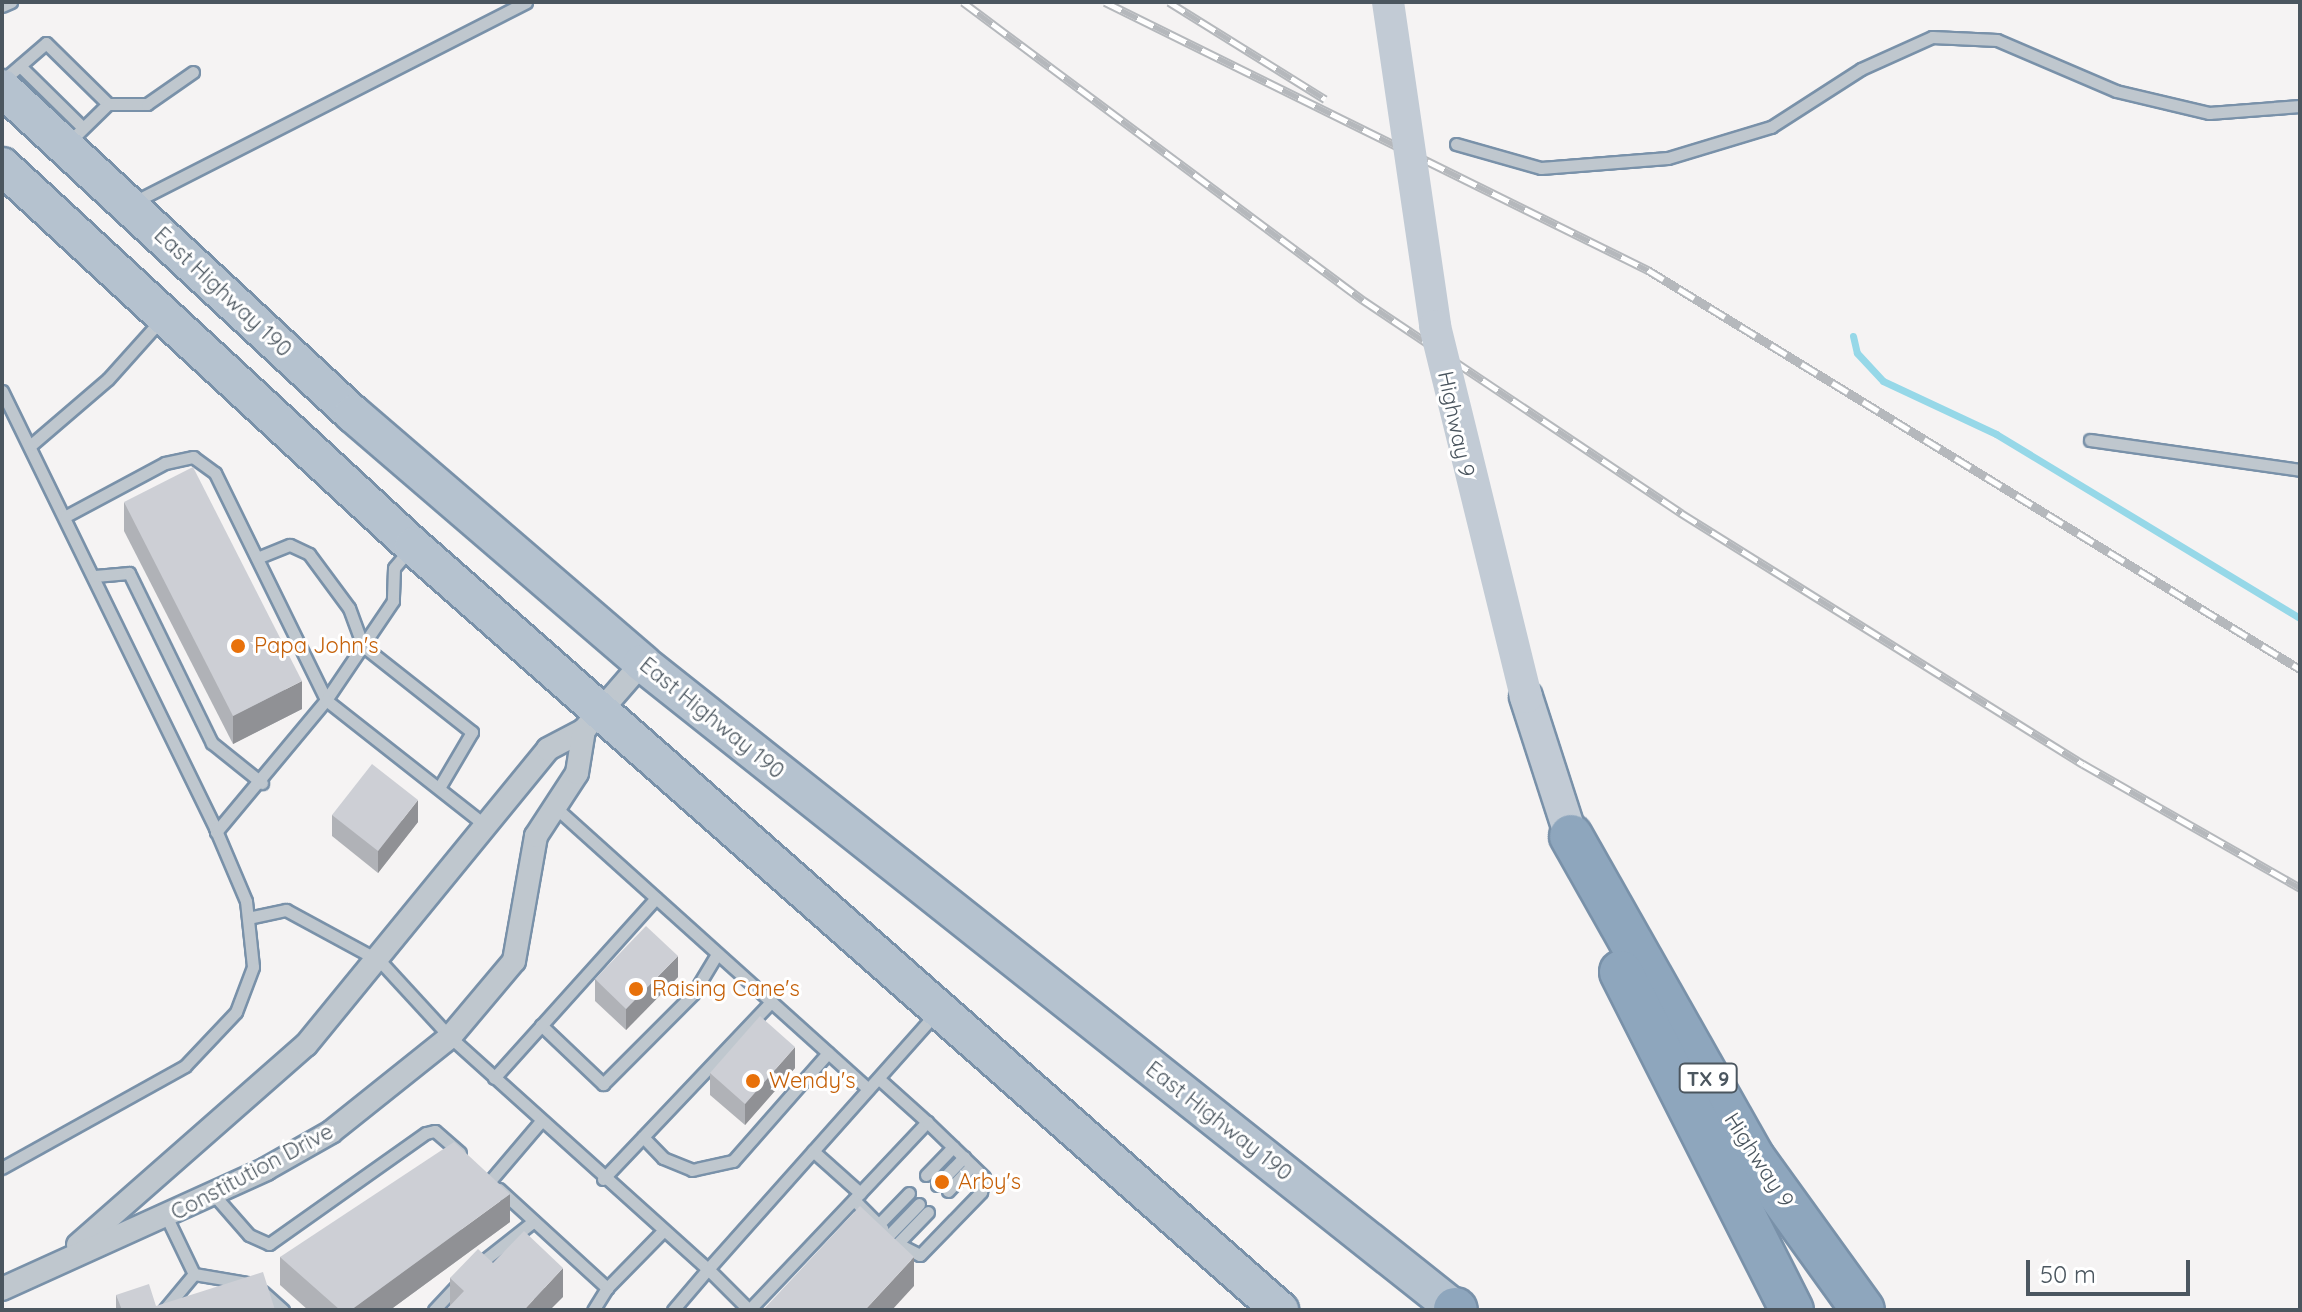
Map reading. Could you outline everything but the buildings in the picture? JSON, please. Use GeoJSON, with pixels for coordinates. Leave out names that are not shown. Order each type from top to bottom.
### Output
{"type":"FeatureCollection","features":[{"type":"Feature","properties":{"kind":"highway","name":"Highway 9"},"geometry":{"type":"LineString","coordinates":[[1571,836],[1656,1051],[1792,1310]]}},
{"type":"Feature","properties":{"kind":"highway","name":"Highway 9"},"geometry":{"type":"LineString","coordinates":[[1571,836],[1754,1159],[1863,1310]]}},
{"type":"Feature","properties":{"kind":"main road","name":"Highway 9"},"geometry":{"type":"LineString","coordinates":[[1388,2],[1435,326],[1526,697],[1571,836]]}},
{"type":"Feature","properties":{"kind":"main road","name":"East Highway 190"},"geometry":{"type":"LineString","coordinates":[[11,77],[74,136],[130,204],[353,414],[642,663],[1455,1310]]}},
{"type":"Feature","properties":{"kind":"main road"},"geometry":{"type":"LineString","coordinates":[[2,166],[413,546],[592,721],[939,1009],[1280,1310]]}},
{"type":"Feature","properties":{"kind":"main road"},"geometry":{"type":"LineString","coordinates":[[165,317],[192,298],[206,303],[305,396],[353,414]]}},
{"type":"Feature","properties":{"kind":"street","name":"Constitution Drive"},"geometry":{"type":"LineString","coordinates":[[68,1254],[306,1045],[380,961],[548,749],[592,721],[642,663]]}},
{"type":"Feature","properties":{"kind":"street","name":"Constitution Drive"},"geometry":{"type":"LineString","coordinates":[[2,1289],[68,1254],[167,1218],[331,1132],[450,1037],[514,961],[526,874],[551,804],[577,773],[592,721]]}},
{"type":"Feature","properties":{"kind":"lane"},"geometry":{"type":"LineString","coordinates":[[2,6],[11,2]]}},
{"type":"Feature","properties":{"kind":"lane"},"geometry":{"type":"LineString","coordinates":[[130,204],[526,2]]}},
{"type":"Feature","properties":{"kind":"lane"},"geometry":{"type":"LineString","coordinates":[[1456,144],[1541,168],[1668,158],[1771,127],[1861,69],[1932,37],[1997,40],[2116,91],[2209,113],[2300,106]]}},
{"type":"Feature","properties":{"kind":"lane"},"geometry":{"type":"LineString","coordinates":[[2,81],[11,77],[46,43],[108,104]]}},
{"type":"Feature","properties":{"kind":"lane"},"geometry":{"type":"LineString","coordinates":[[74,136],[108,104],[147,104],[193,72]]}},
{"type":"Feature","properties":{"kind":"lane"},"geometry":{"type":"LineString","coordinates":[[31,445],[108,379],[165,317]]}},
{"type":"Feature","properties":{"kind":"lane"},"geometry":{"type":"LineString","coordinates":[[2,391],[66,516],[216,832],[248,918],[253,967],[242,999],[185,1066],[2,1168]]}},
{"type":"Feature","properties":{"kind":"lane"},"geometry":{"type":"LineString","coordinates":[[2090,440],[2300,470]]}},
{"type":"Feature","properties":{"kind":"lane"},"geometry":{"type":"LineString","coordinates":[[66,516],[165,463],[193,457],[215,473],[326,700],[486,826]]}},
{"type":"Feature","properties":{"kind":"lane"},"geometry":{"type":"LineString","coordinates":[[257,558],[290,545],[309,554],[349,608],[363,646],[472,732],[439,788]]}},
{"type":"Feature","properties":{"kind":"lane"},"geometry":{"type":"LineString","coordinates":[[216,832],[262,783],[326,700],[393,601],[394,568],[413,546]]}},
{"type":"Feature","properties":{"kind":"lane"},"geometry":{"type":"LineString","coordinates":[[95,576],[129,573],[212,743],[262,783]]}},
{"type":"Feature","properties":{"kind":"lane"},"geometry":{"type":"LineString","coordinates":[[551,804],[868,1089]]}},
{"type":"Feature","properties":{"kind":"lane"},"geometry":{"type":"LineString","coordinates":[[494,1078],[656,898]]}},
{"type":"Feature","properties":{"kind":"lane"},"geometry":{"type":"LineString","coordinates":[[248,918],[286,910],[380,961],[450,1037],[603,1179],[708,1269],[749,1310],[927,1122]]}},
{"type":"Feature","properties":{"kind":"lane"},"geometry":{"type":"LineString","coordinates":[[541,1025],[603,1084],[693,994],[717,954]]}},
{"type":"Feature","properties":{"kind":"lane"},"geometry":{"type":"LineString","coordinates":[[603,1179],[771,1002]]}},
{"type":"Feature","properties":{"kind":"lane"},"geometry":{"type":"LineString","coordinates":[[673,1310],[939,1009]]}},
{"type":"Feature","properties":{"kind":"lane"},"geometry":{"type":"LineString","coordinates":[[643,1137],[663,1158],[692,1170],[733,1161],[828,1053]]}},
{"type":"Feature","properties":{"kind":"lane"},"geometry":{"type":"LineString","coordinates":[[813,1151],[893,1239],[920,1255],[981,1192],[984,1177],[879,1079]]}},
{"type":"Feature","properties":{"kind":"lane"},"geometry":{"type":"LineString","coordinates":[[490,1181],[541,1121]]}},
{"type":"Feature","properties":{"kind":"lane"},"geometry":{"type":"LineString","coordinates":[[214,1195],[249,1235],[269,1244],[426,1133],[435,1131],[468,1161]]}},
{"type":"Feature","properties":{"kind":"lane"},"geometry":{"type":"LineString","coordinates":[[926,1175],[953,1147]]}},
{"type":"Feature","properties":{"kind":"lane"},"geometry":{"type":"LineString","coordinates":[[942,1188],[968,1161]]}},
{"type":"Feature","properties":{"kind":"lane"},"geometry":{"type":"LineString","coordinates":[[479,1171],[607,1288]]}},
{"type":"Feature","properties":{"kind":"lane"},"geometry":{"type":"LineString","coordinates":[[879,1224],[909,1193]]}},
{"type":"Feature","properties":{"kind":"lane"},"geometry":{"type":"LineString","coordinates":[[893,1239],[924,1208]]}},
{"type":"Feature","properties":{"kind":"lane"},"geometry":{"type":"LineString","coordinates":[[167,1218],[194,1274]]}},
{"type":"Feature","properties":{"kind":"lane"},"geometry":{"type":"LineString","coordinates":[[434,1310],[471,1269],[503,1252],[534,1221]]}},
{"type":"Feature","properties":{"kind":"lane"},"geometry":{"type":"LineString","coordinates":[[593,1310],[607,1288],[663,1231]]}},
{"type":"Feature","properties":{"kind":"lane"},"geometry":{"type":"LineString","coordinates":[[164,1310],[194,1274]]}},
{"type":"Feature","properties":{"kind":"lane"},"geometry":{"type":"LineString","coordinates":[[194,1274],[255,1285],[283,1310]]}},
{"type":"Feature","properties":{"kind":"waterway"},"geometry":{"type":"LineString","coordinates":[[1853,336],[1857,353],[1883,381],[1996,434],[2300,618]]}},
{"type":"Feature","properties":{"kind":"railway"},"geometry":{"type":"LineString","coordinates":[[963,2],[1363,300],[1681,513],[2083,764],[2300,888]]}},
{"type":"Feature","properties":{"kind":"railway"},"geometry":{"type":"LineString","coordinates":[[1105,2],[1648,270],[2300,669]]}},
{"type":"Feature","properties":{"kind":"railway"},"geometry":{"type":"LineString","coordinates":[[1169,2],[1325,99]]}},
{"type":"Feature","properties":{"kind":"place","name":"Papa John's"},"geometry":{"type":"Point","coordinates":[238,646]}},
{"type":"Feature","properties":{"kind":"place","name":"Raising Cane's"},"geometry":{"type":"Point","coordinates":[636,989]}},
{"type":"Feature","properties":{"kind":"place","name":"Wendy's"},"geometry":{"type":"Point","coordinates":[753,1081]}},
{"type":"Feature","properties":{"kind":"place","name":"Arby's"},"geometry":{"type":"Point","coordinates":[942,1182]}}]}
